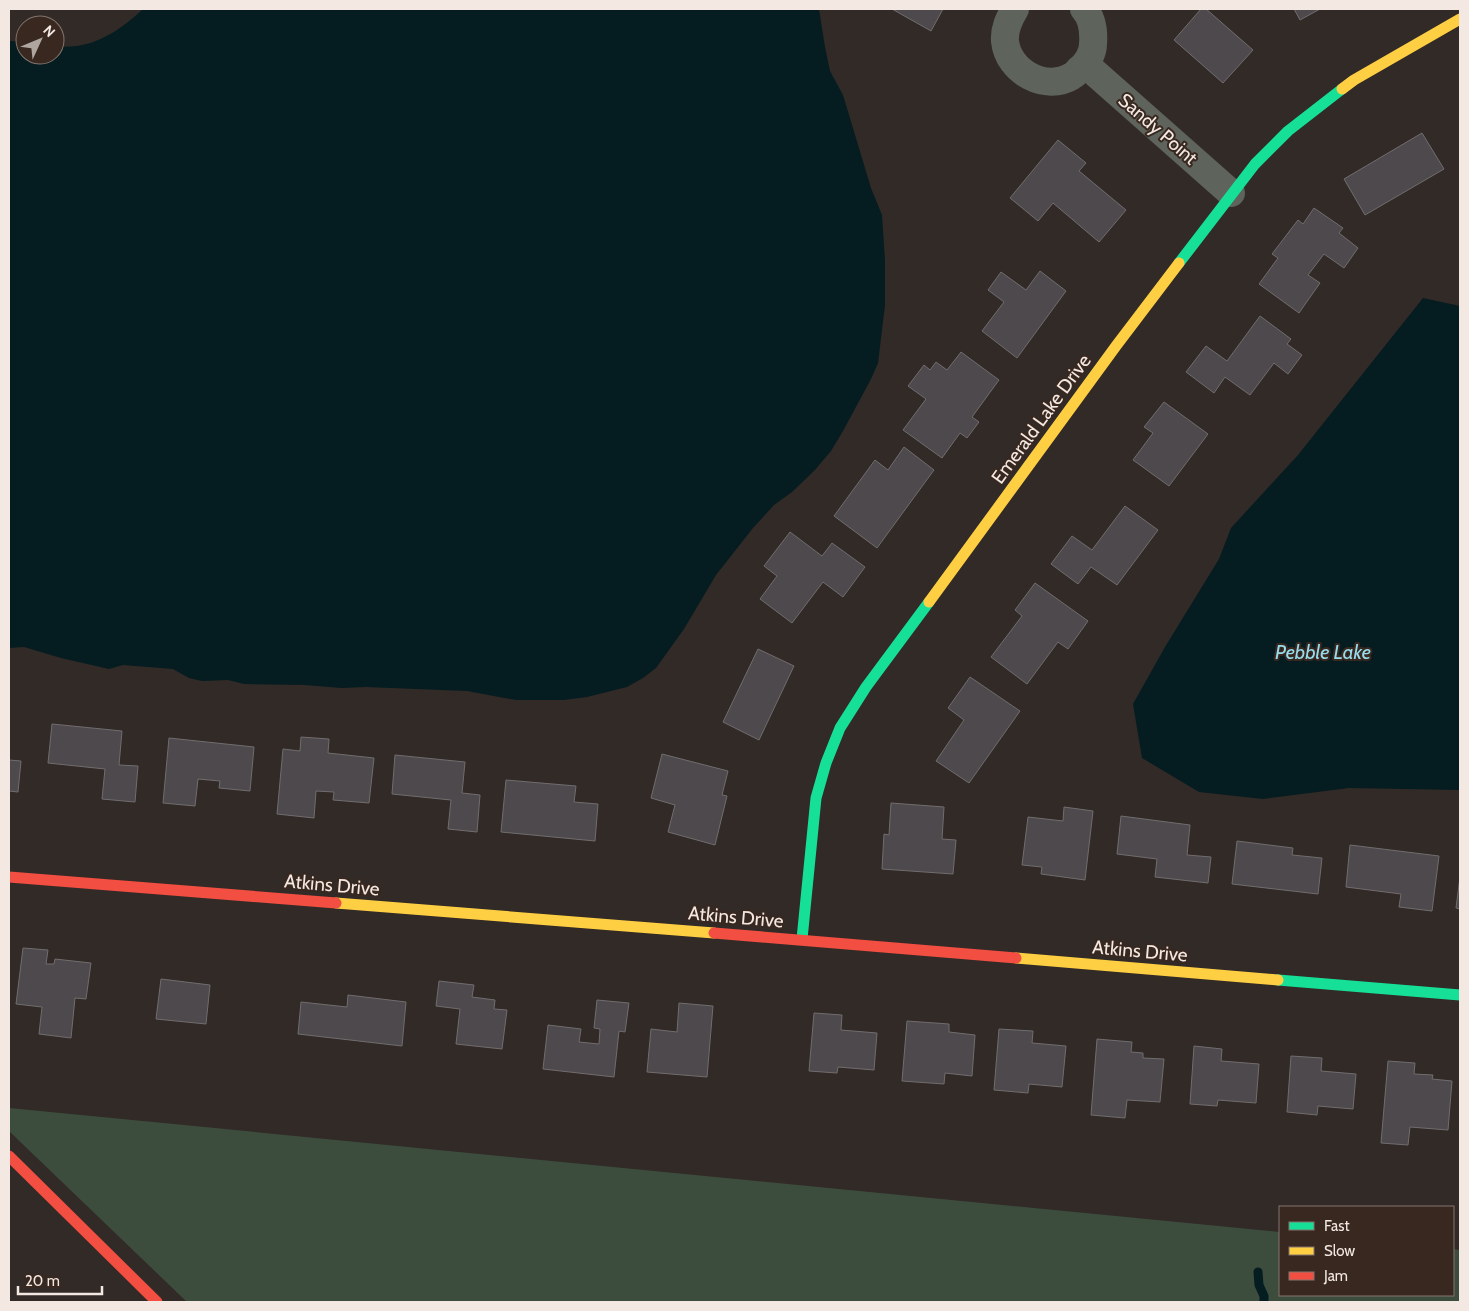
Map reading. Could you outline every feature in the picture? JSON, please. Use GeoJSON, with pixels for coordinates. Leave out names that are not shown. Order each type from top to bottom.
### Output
{"type":"FeatureCollection","features":[{"type":"Feature","properties":{"kind":"street"},"geometry":{"type":"LineString","coordinates":[[1015,9],[1007,25],[1005,42],[1011,59],[1022,72],[1038,80],[1056,81],[1072,76],[1085,64],[1093,49],[1094,31],[1089,15],[1084,9]]}},
{"type":"Feature","properties":{"kind":"street","name":"Emerald Lake Drive"},"geometry":{"type":"LineString","coordinates":[[802,939],[816,798],[826,763],[840,728],[866,687],[979,536],[1116,346],[1255,164],[1317,107],[1354,80],[1460,19]]}},
{"type":"Feature","properties":{"kind":"street","name":"Sandy Point"},"geometry":{"type":"LineString","coordinates":[[1085,64],[1231,193]]}},
{"type":"Feature","properties":{"kind":"street","name":"Atkins Drive"},"geometry":{"type":"LineString","coordinates":[[9,877],[802,939],[1460,995]]}},
{"type":"Feature","properties":{"kind":"street"},"geometry":{"type":"LineString","coordinates":[[9,1156],[148,1299]]}},
{"type":"Feature","properties":{"kind":"green space"},"geometry":{"type":"Polygon","coordinates":[[[9,1108],[1279,1232],[1279,1296],[1454,1296],[1454,1249],[1460,1250],[1460,1302],[187,1302],[9,1131],[9,1108]]]}},
{"type":"Feature","properties":{"kind":"water"},"geometry":{"type":"Polygon","coordinates":[[[143,9],[819,9],[830,71],[843,95],[871,188],[882,215],[885,305],[878,363],[831,451],[814,471],[792,492],[774,505],[753,528],[716,575],[684,629],[656,668],[627,687],[587,697],[564,700],[516,700],[467,691],[244,684],[228,680],[202,681],[189,678],[173,669],[123,665],[109,669],[24,647],[9,648],[9,41],[15,41],[15,65],[65,65],[65,47],[80,46],[103,38],[143,9]]]}},
{"type":"Feature","properties":{"kind":"water","name":"Pebble Lake"},"geometry":{"type":"Polygon","coordinates":[[[1423,298],[1460,306],[1460,790],[1349,788],[1263,799],[1199,792],[1142,758],[1133,704],[1165,647],[1219,559],[1231,528],[1298,455],[1423,298]]]}},
{"type":"Feature","properties":{"kind":"building"},"geometry":{"type":"Polygon","coordinates":[[[892,9],[943,9],[931,31],[892,9]]]}},
{"type":"Feature","properties":{"kind":"building"},"geometry":{"type":"Polygon","coordinates":[[[1201,9],[1206,9],[1253,50],[1223,83],[1174,40],[1201,9]]]}},
{"type":"Feature","properties":{"kind":"building"},"geometry":{"type":"Polygon","coordinates":[[[1294,9],[1320,9],[1300,20],[1294,9]]]}},
{"type":"Feature","properties":{"kind":"building"},"geometry":{"type":"Polygon","coordinates":[[[1422,133],[1444,169],[1365,215],[1344,179],[1422,133]]]}},
{"type":"Feature","properties":{"kind":"building"},"geometry":{"type":"Polygon","coordinates":[[[1058,140],[1086,163],[1079,171],[1126,210],[1099,242],[1053,203],[1038,221],[1010,198],[1058,140]]]}},
{"type":"Feature","properties":{"kind":"building"},"geometry":{"type":"Polygon","coordinates":[[[1314,208],[1343,228],[1339,233],[1358,248],[1344,268],[1324,254],[1308,275],[1320,283],[1299,313],[1259,284],[1278,258],[1272,254],[1298,220],[1303,224],[1314,208]]]}},
{"type":"Feature","properties":{"kind":"building"},"geometry":{"type":"Polygon","coordinates":[[[1040,271],[1066,291],[1017,358],[982,331],[1004,302],[988,290],[1001,272],[1026,290],[1040,271]]]}},
{"type":"Feature","properties":{"kind":"building"},"geometry":{"type":"Polygon","coordinates":[[[1260,316],[1291,339],[1287,344],[1302,355],[1288,374],[1274,363],[1250,395],[1225,377],[1214,393],[1186,372],[1206,346],[1227,361],[1260,316]]]}},
{"type":"Feature","properties":{"kind":"building"},"geometry":{"type":"Polygon","coordinates":[[[961,352],[999,380],[972,417],[979,422],[967,438],[960,433],[942,458],[903,430],[926,399],[908,386],[924,365],[930,370],[936,362],[947,370],[961,352]]]}},
{"type":"Feature","properties":{"kind":"building"},"geometry":{"type":"Polygon","coordinates":[[[1164,402],[1208,434],[1169,486],[1133,460],[1153,433],[1144,427],[1164,402]]]}},
{"type":"Feature","properties":{"kind":"building"},"geometry":{"type":"Polygon","coordinates":[[[904,447],[934,470],[877,548],[834,516],[875,460],[888,470],[904,447]]]}},
{"type":"Feature","properties":{"kind":"building"},"geometry":{"type":"Polygon","coordinates":[[[1125,506],[1158,530],[1117,585],[1091,567],[1078,584],[1051,564],[1072,536],[1092,550],[1125,506]]]}},
{"type":"Feature","properties":{"kind":"building"},"geometry":{"type":"Polygon","coordinates":[[[790,532],[822,556],[832,543],[865,567],[843,597],[823,582],[792,623],[760,599],[777,576],[764,566],[790,532]]]}},
{"type":"Feature","properties":{"kind":"building"},"geometry":{"type":"Polygon","coordinates":[[[1035,583],[1088,621],[1068,649],[1058,642],[1027,684],[991,657],[1022,616],[1015,610],[1035,583]]]}},
{"type":"Feature","properties":{"kind":"building"},"geometry":{"type":"Polygon","coordinates":[[[758,649],[794,666],[759,740],[723,722],[758,649]]]}},
{"type":"Feature","properties":{"kind":"building"},"geometry":{"type":"Polygon","coordinates":[[[970,677],[1020,711],[969,783],[936,761],[964,720],[948,708],[970,677]]]}},
{"type":"Feature","properties":{"kind":"building"},"geometry":{"type":"Polygon","coordinates":[[[52,724],[122,731],[119,765],[138,766],[135,802],[102,799],[105,769],[48,763],[52,724]]]}},
{"type":"Feature","properties":{"kind":"building"},"geometry":{"type":"Polygon","coordinates":[[[301,737],[329,739],[328,753],[374,758],[369,803],[333,800],[334,792],[316,791],[314,818],[277,814],[283,749],[300,751],[301,737]]]}},
{"type":"Feature","properties":{"kind":"building"},"geometry":{"type":"Polygon","coordinates":[[[169,738],[254,747],[250,791],[219,788],[220,781],[198,779],[195,806],[163,803],[169,738]]]}},
{"type":"Feature","properties":{"kind":"building"},"geometry":{"type":"Polygon","coordinates":[[[662,754],[728,771],[722,795],[727,796],[715,845],[668,832],[675,805],[651,798],[662,754]]]}},
{"type":"Feature","properties":{"kind":"building"},"geometry":{"type":"Polygon","coordinates":[[[395,755],[465,762],[462,793],[480,795],[477,832],[448,829],[451,800],[392,794],[395,755]]]}},
{"type":"Feature","properties":{"kind":"building"},"geometry":{"type":"Polygon","coordinates":[[[9,760],[21,761],[18,792],[9,791],[9,760]]]}},
{"type":"Feature","properties":{"kind":"building"},"geometry":{"type":"Polygon","coordinates":[[[506,780],[576,786],[574,802],[598,804],[595,841],[501,832],[506,780]]]}},
{"type":"Feature","properties":{"kind":"building"},"geometry":{"type":"Polygon","coordinates":[[[891,803],[944,807],[942,839],[956,840],[953,874],[882,869],[884,834],[889,835],[891,803]]]}},
{"type":"Feature","properties":{"kind":"building"},"geometry":{"type":"Polygon","coordinates":[[[1064,807],[1093,811],[1085,880],[1041,874],[1042,867],[1022,865],[1028,817],[1063,821],[1064,807]]]}},
{"type":"Feature","properties":{"kind":"building"},"geometry":{"type":"Polygon","coordinates":[[[1121,816],[1190,825],[1187,855],[1211,857],[1208,883],[1155,877],[1157,859],[1117,854],[1121,816]]]}},
{"type":"Feature","properties":{"kind":"building"},"geometry":{"type":"Polygon","coordinates":[[[1237,841],[1293,848],[1292,855],[1322,858],[1318,894],[1232,884],[1237,841]]]}},
{"type":"Feature","properties":{"kind":"building"},"geometry":{"type":"Polygon","coordinates":[[[1350,845],[1439,856],[1432,911],[1399,907],[1401,894],[1346,887],[1350,845]]]}},
{"type":"Feature","properties":{"kind":"building"},"geometry":{"type":"Polygon","coordinates":[[[1460,877],[1460,909],[1456,908],[1460,877]]]}},
{"type":"Feature","properties":{"kind":"building"},"geometry":{"type":"Polygon","coordinates":[[[23,948],[48,950],[46,964],[54,964],[55,959],[91,963],[86,999],[75,998],[71,1038],[39,1034],[42,1007],[16,1004],[23,948]]]}},
{"type":"Feature","properties":{"kind":"building"},"geometry":{"type":"Polygon","coordinates":[[[161,979],[210,985],[206,1024],[156,1019],[161,979]]]}},
{"type":"Feature","properties":{"kind":"building"},"geometry":{"type":"Polygon","coordinates":[[[439,981],[474,985],[472,997],[495,1000],[494,1009],[507,1010],[502,1049],[456,1044],[460,1009],[436,1006],[439,981]]]}},
{"type":"Feature","properties":{"kind":"building"},"geometry":{"type":"Polygon","coordinates":[[[348,995],[406,1002],[402,1046],[298,1034],[301,1002],[347,1007],[348,995]]]}},
{"type":"Feature","properties":{"kind":"building"},"geometry":{"type":"Polygon","coordinates":[[[597,1000],[629,1003],[625,1032],[619,1031],[614,1077],[543,1069],[548,1025],[581,1029],[579,1042],[599,1044],[600,1029],[594,1028],[597,1000]]]}},
{"type":"Feature","properties":{"kind":"building"},"geometry":{"type":"Polygon","coordinates":[[[679,1003],[713,1006],[707,1077],[647,1072],[651,1029],[677,1032],[679,1003]]]}},
{"type":"Feature","properties":{"kind":"building"},"geometry":{"type":"Polygon","coordinates":[[[814,1013],[842,1015],[841,1030],[877,1033],[874,1070],[838,1067],[837,1073],[809,1071],[814,1013]]]}},
{"type":"Feature","properties":{"kind":"building"},"geometry":{"type":"Polygon","coordinates":[[[907,1021],[949,1024],[949,1032],[975,1035],[972,1076],[945,1073],[944,1084],[902,1081],[907,1021]]]}},
{"type":"Feature","properties":{"kind":"building"},"geometry":{"type":"Polygon","coordinates":[[[999,1029],[1033,1031],[1032,1043],[1066,1046],[1062,1087],[1029,1084],[1028,1093],[994,1090],[999,1029]]]}},
{"type":"Feature","properties":{"kind":"building"},"geometry":{"type":"Polygon","coordinates":[[[1097,1039],[1132,1042],[1131,1052],[1143,1053],[1143,1058],[1164,1059],[1160,1102],[1127,1100],[1125,1118],[1091,1115],[1097,1039]]]}},
{"type":"Feature","properties":{"kind":"building"},"geometry":{"type":"Polygon","coordinates":[[[1194,1046],[1222,1049],[1221,1061],[1259,1064],[1256,1103],[1218,1100],[1217,1106],[1190,1104],[1194,1046]]]}},
{"type":"Feature","properties":{"kind":"building"},"geometry":{"type":"Polygon","coordinates":[[[1291,1056],[1322,1058],[1321,1071],[1356,1074],[1353,1109],[1318,1106],[1317,1115],[1287,1112],[1291,1056]]]}},
{"type":"Feature","properties":{"kind":"building"},"geometry":{"type":"Polygon","coordinates":[[[1388,1061],[1415,1063],[1414,1074],[1433,1075],[1432,1079],[1452,1081],[1448,1130],[1410,1127],[1408,1145],[1381,1143],[1388,1061]]]}},
{"type":"Feature","properties":{"kind":"waterway"},"geometry":{"type":"LineString","coordinates":[[1258,1272],[1259,1285],[1264,1296],[1264,1302]]}},
{"type":"Feature","properties":{"kind":"traffic: fast"},"geometry":{"type":"LineString","coordinates":[[1179,263],[1255,164],[1288,131],[1342,89]]}},
{"type":"Feature","properties":{"kind":"traffic: fast"},"geometry":{"type":"LineString","coordinates":[[802,939],[816,798],[826,763],[840,728],[866,687],[929,602]]}},
{"type":"Feature","properties":{"kind":"traffic: fast"},"geometry":{"type":"LineString","coordinates":[[1278,980],[1460,995]]}},
{"type":"Feature","properties":{"kind":"traffic: slow"},"geometry":{"type":"LineString","coordinates":[[1342,89],[1354,80],[1460,19]]}},
{"type":"Feature","properties":{"kind":"traffic: slow"},"geometry":{"type":"LineString","coordinates":[[929,602],[1179,263]]}},
{"type":"Feature","properties":{"kind":"traffic: slow"},"geometry":{"type":"LineString","coordinates":[[336,903],[714,933]]}},
{"type":"Feature","properties":{"kind":"traffic: slow"},"geometry":{"type":"LineString","coordinates":[[1016,958],[1278,980]]}},
{"type":"Feature","properties":{"kind":"traffic: jam"},"geometry":{"type":"LineString","coordinates":[[9,877],[336,903]]}},
{"type":"Feature","properties":{"kind":"traffic: jam"},"geometry":{"type":"LineString","coordinates":[[714,933],[1016,958]]}},
{"type":"Feature","properties":{"kind":"traffic: jam"},"geometry":{"type":"LineString","coordinates":[[9,1156],[157,1302]]}}]}
